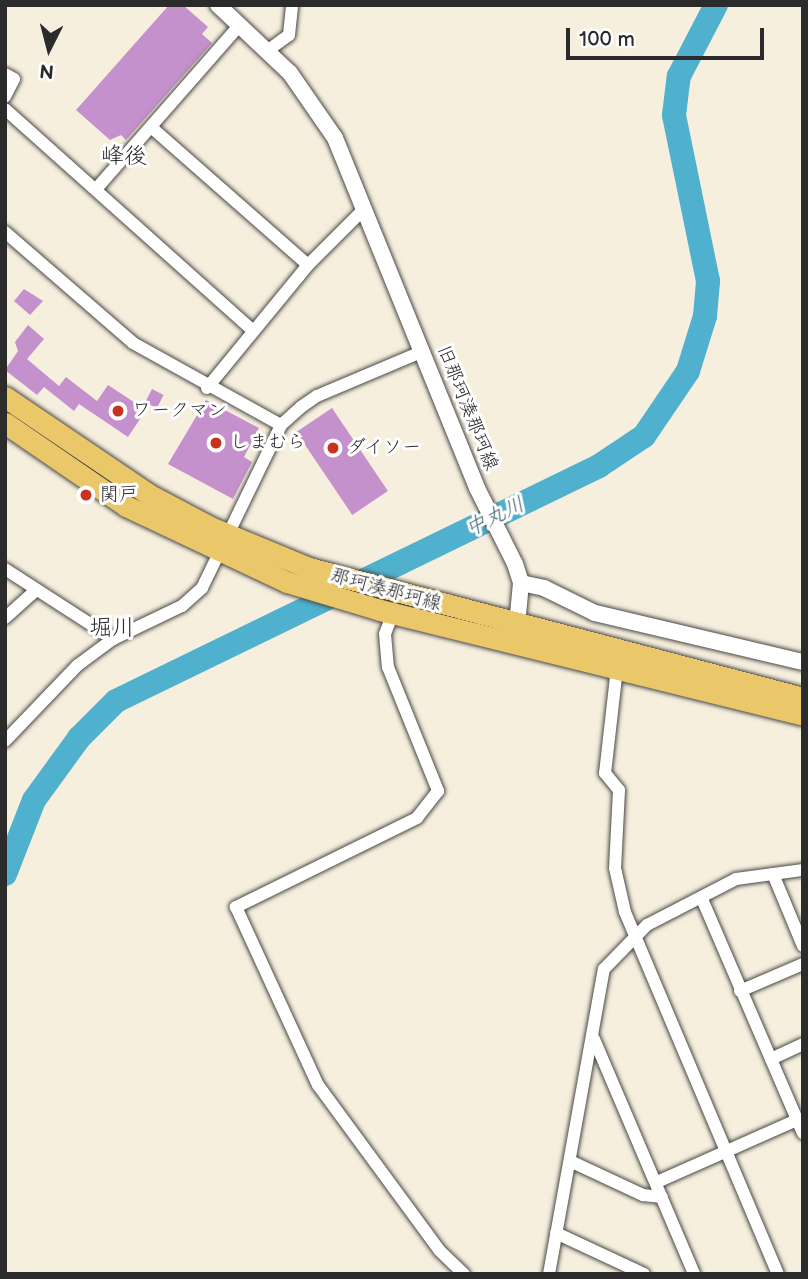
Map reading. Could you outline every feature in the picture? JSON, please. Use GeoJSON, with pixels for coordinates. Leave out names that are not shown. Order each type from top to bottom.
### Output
{"type":"FeatureCollection","features":[{"type":"Feature","properties":{"kind":"main road","name":"那珂湊那珂線"},"geometry":{"type":"LineString","coordinates":[[5,397],[148,494],[287,582],[386,611],[803,715]]}},
{"type":"Feature","properties":{"kind":"main road","name":"那珂湊那珂線"},"geometry":{"type":"LineString","coordinates":[[5,423],[126,506],[226,545],[412,598],[803,698]]}},
{"type":"Feature","properties":{"kind":"street","name":"旧那珂湊那珂線"},"geometry":{"type":"LineString","coordinates":[[218,5],[267,51],[325,119],[477,488],[521,583]]}},
{"type":"Feature","properties":{"kind":"street"},"geometry":{"type":"LineString","coordinates":[[267,51],[289,35],[292,5]]}},
{"type":"Feature","properties":{"kind":"street"},"geometry":{"type":"LineString","coordinates":[[97,188],[239,26]]}},
{"type":"Feature","properties":{"kind":"street"},"geometry":{"type":"LineString","coordinates":[[5,74],[14,79],[5,97]]}},
{"type":"Feature","properties":{"kind":"street"},"geometry":{"type":"LineString","coordinates":[[5,109],[97,188],[252,330]]}},
{"type":"Feature","properties":{"kind":"street"},"geometry":{"type":"LineString","coordinates":[[151,127],[308,265]]}},
{"type":"Feature","properties":{"kind":"street"},"geometry":{"type":"LineString","coordinates":[[207,388],[308,265],[364,209]]}},
{"type":"Feature","properties":{"kind":"street"},"geometry":{"type":"LineString","coordinates":[[5,232],[133,343],[207,388],[281,425]]}},
{"type":"Feature","properties":{"kind":"street"},"geometry":{"type":"LineString","coordinates":[[5,741],[78,665],[113,639],[182,606],[202,588],[226,545],[281,425],[317,396],[421,352]]}},
{"type":"Feature","properties":{"kind":"street"},"geometry":{"type":"LineString","coordinates":[[5,569],[35,591],[113,639]]}},
{"type":"Feature","properties":{"kind":"street"},"geometry":{"type":"LineString","coordinates":[[517,625],[521,583],[544,588],[595,613],[803,662]]}},
{"type":"Feature","properties":{"kind":"street"},"geometry":{"type":"LineString","coordinates":[[5,618],[35,591]]}},
{"type":"Feature","properties":{"kind":"street"},"geometry":{"type":"LineString","coordinates":[[386,611],[388,667],[438,791],[417,818],[236,907],[318,1085],[439,1250],[464,1274]]}},
{"type":"Feature","properties":{"kind":"street"},"geometry":{"type":"LineString","coordinates":[[617,668],[605,773],[619,790],[615,869],[634,936],[778,1274]]}},
{"type":"Feature","properties":{"kind":"street"},"geometry":{"type":"LineString","coordinates":[[549,1274],[594,1039],[604,970],[647,925],[702,899],[736,879],[803,870]]}},
{"type":"Feature","properties":{"kind":"street"},"geometry":{"type":"LineString","coordinates":[[773,874],[803,946]]}},
{"type":"Feature","properties":{"kind":"street"},"geometry":{"type":"LineString","coordinates":[[702,899],[803,1133]]}},
{"type":"Feature","properties":{"kind":"street"},"geometry":{"type":"LineString","coordinates":[[740,990],[803,964]]}},
{"type":"Feature","properties":{"kind":"street"},"geometry":{"type":"LineString","coordinates":[[594,1039],[694,1274]]}},
{"type":"Feature","properties":{"kind":"street"},"geometry":{"type":"LineString","coordinates":[[771,1059],[803,1044]]}},
{"type":"Feature","properties":{"kind":"street"},"geometry":{"type":"LineString","coordinates":[[657,1182],[797,1120]]}},
{"type":"Feature","properties":{"kind":"street"},"geometry":{"type":"LineString","coordinates":[[570,1161],[643,1195],[662,1198]]}},
{"type":"Feature","properties":{"kind":"street"},"geometry":{"type":"LineString","coordinates":[[556,1233],[644,1274]]}},
{"type":"Feature","properties":{"kind":"water"},"geometry":{"type":"Polygon","coordinates":[[[31,797],[38,803],[13,860],[5,897],[5,855],[31,797]]]}},
{"type":"Feature","properties":{"kind":"building"},"geometry":{"type":"Polygon","coordinates":[[[169,5],[183,5],[208,27],[202,34],[212,43],[126,140],[121,135],[110,140],[76,110],[169,5]]]}},
{"type":"Feature","properties":{"kind":"building"},"geometry":{"type":"Polygon","coordinates":[[[24,289],[43,301],[30,315],[14,301],[24,289]]]}},
{"type":"Feature","properties":{"kind":"building"},"geometry":{"type":"Polygon","coordinates":[[[28,325],[44,339],[27,359],[59,386],[66,377],[97,401],[108,385],[146,410],[128,437],[79,404],[74,411],[44,387],[37,395],[5,370],[18,351],[15,342],[28,325]]]}},
{"type":"Feature","properties":{"kind":"building"},"geometry":{"type":"Polygon","coordinates":[[[152,389],[164,395],[157,408],[145,402],[152,389]]]}},
{"type":"Feature","properties":{"kind":"building","name":"しまむら"},"geometry":{"type":"Polygon","coordinates":[[[206,400],[259,428],[244,457],[252,462],[233,499],[168,464],[206,400]]]}},
{"type":"Feature","properties":{"kind":"building","name":"ダイソー"},"geometry":{"type":"Polygon","coordinates":[[[332,408],[388,491],[352,515],[296,432],[332,408]]]}},
{"type":"Feature","properties":{"kind":"waterway","name":"中丸川"},"geometry":{"type":"LineString","coordinates":[[5,874],[34,800],[79,738],[116,701],[599,466],[644,436],[688,371],[705,316],[708,281],[674,115],[679,76],[716,5]]}},
{"type":"Feature","properties":{"kind":"place","name":"ワークマン"},"geometry":{"type":"Point","coordinates":[118,411]}},
{"type":"Feature","properties":{"kind":"place","name":"しまむら"},"geometry":{"type":"Point","coordinates":[216,443]}},
{"type":"Feature","properties":{"kind":"place","name":"ダイソー"},"geometry":{"type":"Point","coordinates":[333,448]}},
{"type":"Feature","properties":{"kind":"place","name":"関戸"},"geometry":{"type":"Point","coordinates":[86,495]}},
{"type":"Feature","properties":{"kind":"district","name":"峰後"},"geometry":{"type":"Point","coordinates":[124,156]}},
{"type":"Feature","properties":{"kind":"district","name":"堀川"},"geometry":{"type":"Point","coordinates":[112,628]}}]}
